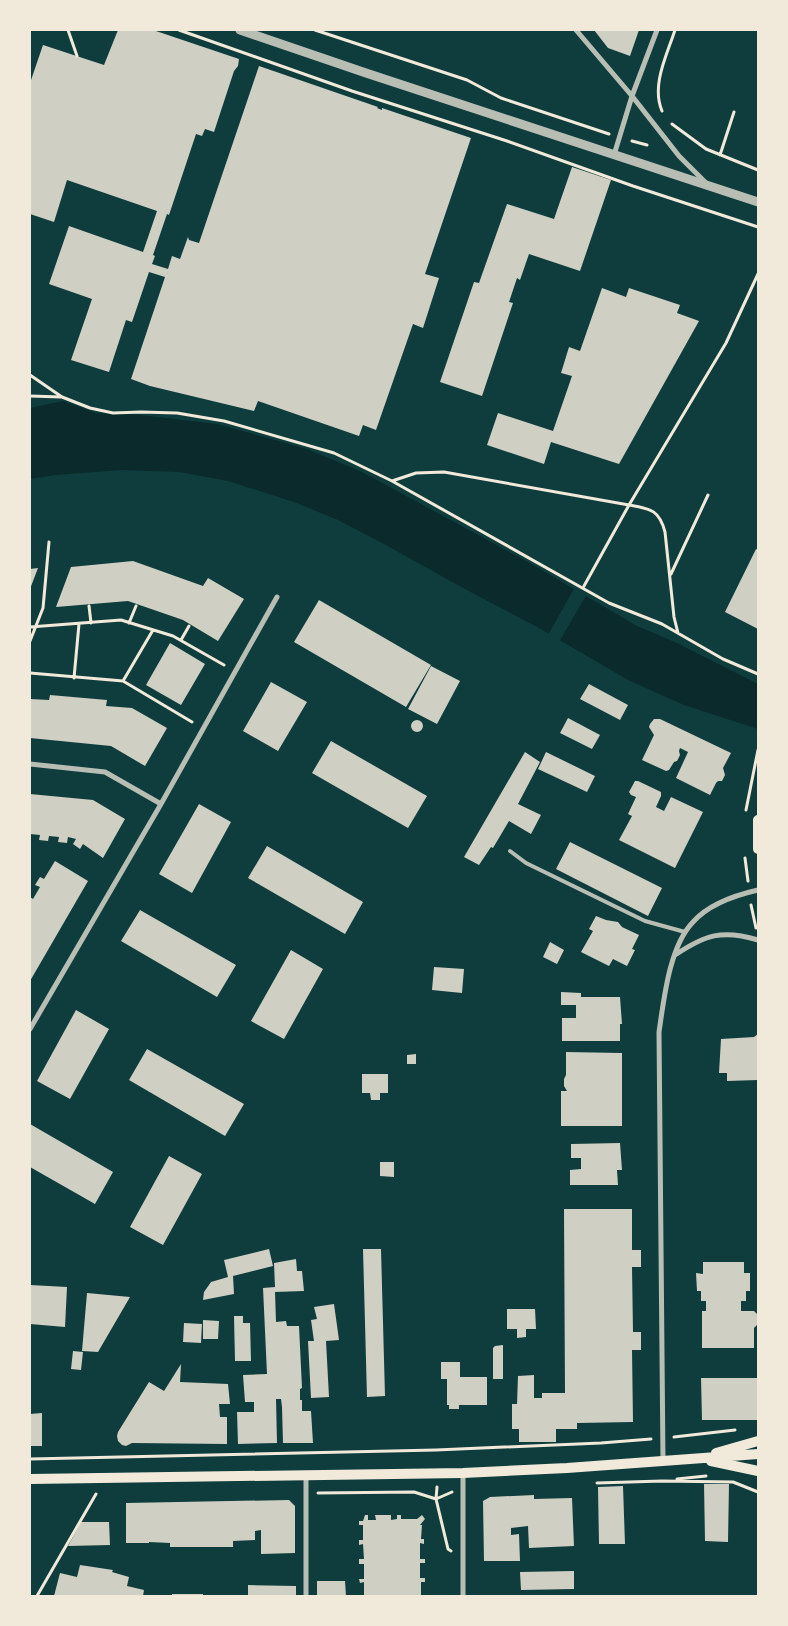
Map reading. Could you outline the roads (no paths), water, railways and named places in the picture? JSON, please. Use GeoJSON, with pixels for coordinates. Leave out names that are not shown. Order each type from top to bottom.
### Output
{"type":"FeatureCollection","features":[{"type":"Feature","properties":{"kind":"main road"},"geometry":{"type":"LineString","coordinates":[[758,820],[758,849]]}},
{"type":"Feature","properties":{"kind":"main road"},"geometry":{"type":"LineString","coordinates":[[698,1459],[758,1441]]}},
{"type":"Feature","properties":{"kind":"main road"},"geometry":{"type":"LineString","coordinates":[[32,1481],[463,1473],[567,1468],[758,1454]]}},
{"type":"Feature","properties":{"kind":"main road"},"geometry":{"type":"LineString","coordinates":[[698,1459],[758,1471]]}},
{"type":"Feature","properties":{"kind":"street"},"geometry":{"type":"LineString","coordinates":[[240,30],[758,202]]}},
{"type":"Feature","properties":{"kind":"street"},"geometry":{"type":"LineString","coordinates":[[576,30],[632,96],[678,156],[706,184]]}},
{"type":"Feature","properties":{"kind":"street"},"geometry":{"type":"LineString","coordinates":[[614,155],[632,96],[656,30]]}},
{"type":"Feature","properties":{"kind":"street"},"geometry":{"type":"LineString","coordinates":[[30,1029],[161,804],[277,597]]}},
{"type":"Feature","properties":{"kind":"street"},"geometry":{"type":"LineString","coordinates":[[30,764],[105,772],[161,804]]}},
{"type":"Feature","properties":{"kind":"street"},"geometry":{"type":"LineString","coordinates":[[663,1461],[659,1032],[665,987],[685,932],[701,914],[714,906],[758,890]]}},
{"type":"Feature","properties":{"kind":"street"},"geometry":{"type":"LineString","coordinates":[[675,956],[695,942],[711,936],[743,935],[758,940]]}},
{"type":"Feature","properties":{"kind":"street"},"geometry":{"type":"LineString","coordinates":[[463,1473],[464,1596]]}},
{"type":"Feature","properties":{"kind":"street"},"geometry":{"type":"LineString","coordinates":[[306,1476],[306,1596]]}},
{"type":"Feature","properties":{"kind":"lane"},"geometry":{"type":"LineString","coordinates":[[510,851],[526,863],[645,921],[685,932]]}},
{"type":"Feature","properties":{"kind":"water"},"geometry":{"type":"Polygon","coordinates":[[[63,401],[96,413],[140,415],[217,424],[307,449],[362,472],[528,562],[637,626],[677,643],[758,684],[758,729],[684,705],[628,680],[539,628],[384,544],[338,520],[294,502],[228,481],[179,472],[122,470],[30,479],[30,408],[63,401]]]}}]}
